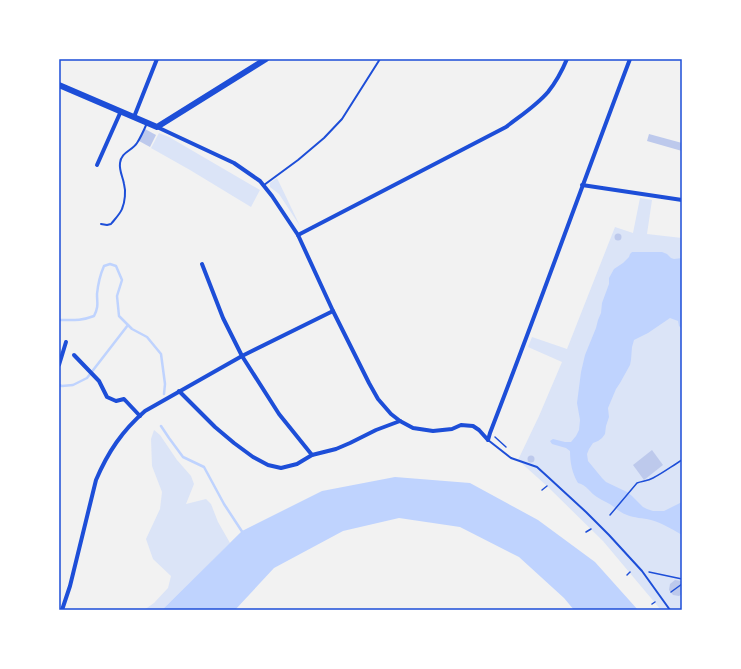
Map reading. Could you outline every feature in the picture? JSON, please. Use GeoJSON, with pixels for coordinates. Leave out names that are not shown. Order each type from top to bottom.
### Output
{"type":"FeatureCollection","features":[{"type":"Feature","properties":{"kind":"highway"},"geometry":{"type":"LineString","coordinates":[[59,85],[156,126],[266,59]]}},
{"type":"Feature","properties":{"kind":"street"},"geometry":{"type":"LineString","coordinates":[[134,117],[157,59]]}},
{"type":"Feature","properties":{"kind":"street"},"geometry":{"type":"LineString","coordinates":[[298,235],[506,127],[548,92],[559,76],[567,59]]}},
{"type":"Feature","properties":{"kind":"street"},"geometry":{"type":"LineString","coordinates":[[488,440],[630,59]]}},
{"type":"Feature","properties":{"kind":"street"},"geometry":{"type":"LineString","coordinates":[[97,165],[121,111]]}},
{"type":"Feature","properties":{"kind":"street"},"geometry":{"type":"LineString","coordinates":[[156,126],[234,163],[260,181],[298,235],[333,311],[378,398],[391,414],[413,428],[433,431],[461,425],[473,426],[488,440]]}},
{"type":"Feature","properties":{"kind":"street"},"geometry":{"type":"LineString","coordinates":[[582,185],[682,200]]}},
{"type":"Feature","properties":{"kind":"street"},"geometry":{"type":"LineString","coordinates":[[202,264],[223,318],[242,356],[279,414],[312,455]]}},
{"type":"Feature","properties":{"kind":"street"},"geometry":{"type":"LineString","coordinates":[[62,610],[96,480],[111,451],[133,422],[145,411],[242,356],[333,311]]}},
{"type":"Feature","properties":{"kind":"street"},"geometry":{"type":"LineString","coordinates":[[59,365],[66,342]]}},
{"type":"Feature","properties":{"kind":"street"},"geometry":{"type":"LineString","coordinates":[[74,355],[99,381],[107,397],[116,401],[124,399],[140,416]]}},
{"type":"Feature","properties":{"kind":"street"},"geometry":{"type":"LineString","coordinates":[[179,391],[215,427],[253,457],[268,465],[282,468],[297,464],[312,455],[350,444],[376,430],[400,421]]}},
{"type":"Feature","properties":{"kind":"lane"},"geometry":{"type":"LineString","coordinates":[[263,185],[298,160],[324,138],[342,119],[380,59]]}},
{"type":"Feature","properties":{"kind":"lane"},"geometry":{"type":"LineString","coordinates":[[101,224],[111,224],[122,209],[125,186],[120,171],[121,158],[126,152],[135,146],[147,123]]}},
{"type":"Feature","properties":{"kind":"lane"},"geometry":{"type":"LineString","coordinates":[[488,440],[511,458],[537,467],[586,512],[642,571],[670,610]]}},
{"type":"Feature","properties":{"kind":"path"},"geometry":{"type":"LineString","coordinates":[[490,433],[507,448]]}},
{"type":"Feature","properties":{"kind":"path"},"geometry":{"type":"LineString","coordinates":[[610,515],[637,483],[648,481],[682,460]]}},
{"type":"Feature","properties":{"kind":"path"},"geometry":{"type":"LineString","coordinates":[[542,490],[547,486]]}},
{"type":"Feature","properties":{"kind":"path"},"geometry":{"type":"LineString","coordinates":[[586,532],[591,529]]}},
{"type":"Feature","properties":{"kind":"path"},"geometry":{"type":"LineString","coordinates":[[642,571],[682,579]]}},
{"type":"Feature","properties":{"kind":"path"},"geometry":{"type":"LineString","coordinates":[[627,575],[630,572]]}},
{"type":"Feature","properties":{"kind":"path"},"geometry":{"type":"LineString","coordinates":[[670,592],[682,584]]}},
{"type":"Feature","properties":{"kind":"shaded area"},"geometry":{"type":"Polygon","coordinates":[[[159,133],[169,137],[260,190],[251,207],[151,148],[159,133]]]}},
{"type":"Feature","properties":{"kind":"shaded area"},"geometry":{"type":"Polygon","coordinates":[[[277,178],[300,226],[279,194],[270,187],[270,183],[277,178]]]}},
{"type":"Feature","properties":{"kind":"shaded area"},"geometry":{"type":"Polygon","coordinates":[[[640,198],[652,200],[647,234],[682,238],[682,610],[661,610],[603,541],[518,460],[562,362],[528,347],[532,337],[567,349],[615,227],[633,233],[640,198]]]}},
{"type":"Feature","properties":{"kind":"shaded area"},"geometry":{"type":"Polygon","coordinates":[[[154,430],[160,435],[177,460],[191,476],[194,484],[186,504],[206,499],[211,504],[218,522],[230,543],[162,610],[144,610],[154,603],[168,588],[171,576],[153,559],[146,539],[160,509],[162,492],[152,466],[151,439],[154,430]]]}},
{"type":"Feature","properties":{"kind":"water"},"geometry":{"type":"Polygon","coordinates":[[[632,252],[662,252],[674,259],[682,258],[682,329],[679,326],[678,321],[670,318],[648,333],[634,340],[630,365],[616,389],[608,408],[609,417],[605,434],[598,441],[593,443],[589,449],[587,454],[588,461],[606,482],[627,492],[647,509],[653,511],[664,511],[682,502],[682,535],[655,521],[625,514],[599,498],[584,485],[578,483],[574,475],[570,459],[570,451],[566,448],[552,444],[550,441],[553,439],[571,442],[579,430],[580,420],[577,403],[585,355],[601,313],[602,303],[609,284],[609,278],[614,269],[623,263],[632,252]]]}},
{"type":"Feature","properties":{"kind":"water"},"geometry":{"type":"Polygon","coordinates":[[[395,477],[470,483],[538,520],[595,562],[638,610],[574,610],[564,598],[519,557],[460,527],[399,518],[343,531],[274,568],[235,610],[162,610],[242,531],[322,491],[395,477]]]}},
{"type":"Feature","properties":{"kind":"building"},"geometry":{"type":"Polygon","coordinates":[[[145,129],[156,135],[150,147],[139,141],[145,129]]]}},
{"type":"Feature","properties":{"kind":"building"},"geometry":{"type":"Polygon","coordinates":[[[649,134],[682,143],[682,151],[647,141],[649,134]]]}},
{"type":"Feature","properties":{"kind":"building"},"geometry":{"type":"Polygon","coordinates":[[[618,234],[621,237],[618,240],[615,237],[618,234]]]}},
{"type":"Feature","properties":{"kind":"building"},"geometry":{"type":"Polygon","coordinates":[[[652,450],[663,465],[644,480],[633,465],[652,450]]]}},
{"type":"Feature","properties":{"kind":"building"},"geometry":{"type":"Polygon","coordinates":[[[531,456],[534,459],[531,462],[528,459],[531,456]]]}},
{"type":"Feature","properties":{"kind":"building"},"geometry":{"type":"Polygon","coordinates":[[[675,580],[682,581],[682,594],[679,596],[673,595],[669,590],[670,584],[675,580]]]}},
{"type":"Feature","properties":{"kind":"waterway"},"geometry":{"type":"LineString","coordinates":[[59,320],[73,320],[94,316],[97,307],[99,283],[104,266],[110,264],[116,266],[122,280],[117,296],[119,316],[132,329],[147,337],[161,354],[165,384],[164,394]]}},
{"type":"Feature","properties":{"kind":"waterway"},"geometry":{"type":"LineString","coordinates":[[59,385],[73,385],[87,378],[128,325]]}},
{"type":"Feature","properties":{"kind":"waterway"},"geometry":{"type":"LineString","coordinates":[[161,426],[183,457],[204,467],[224,504],[243,533]]}}]}
